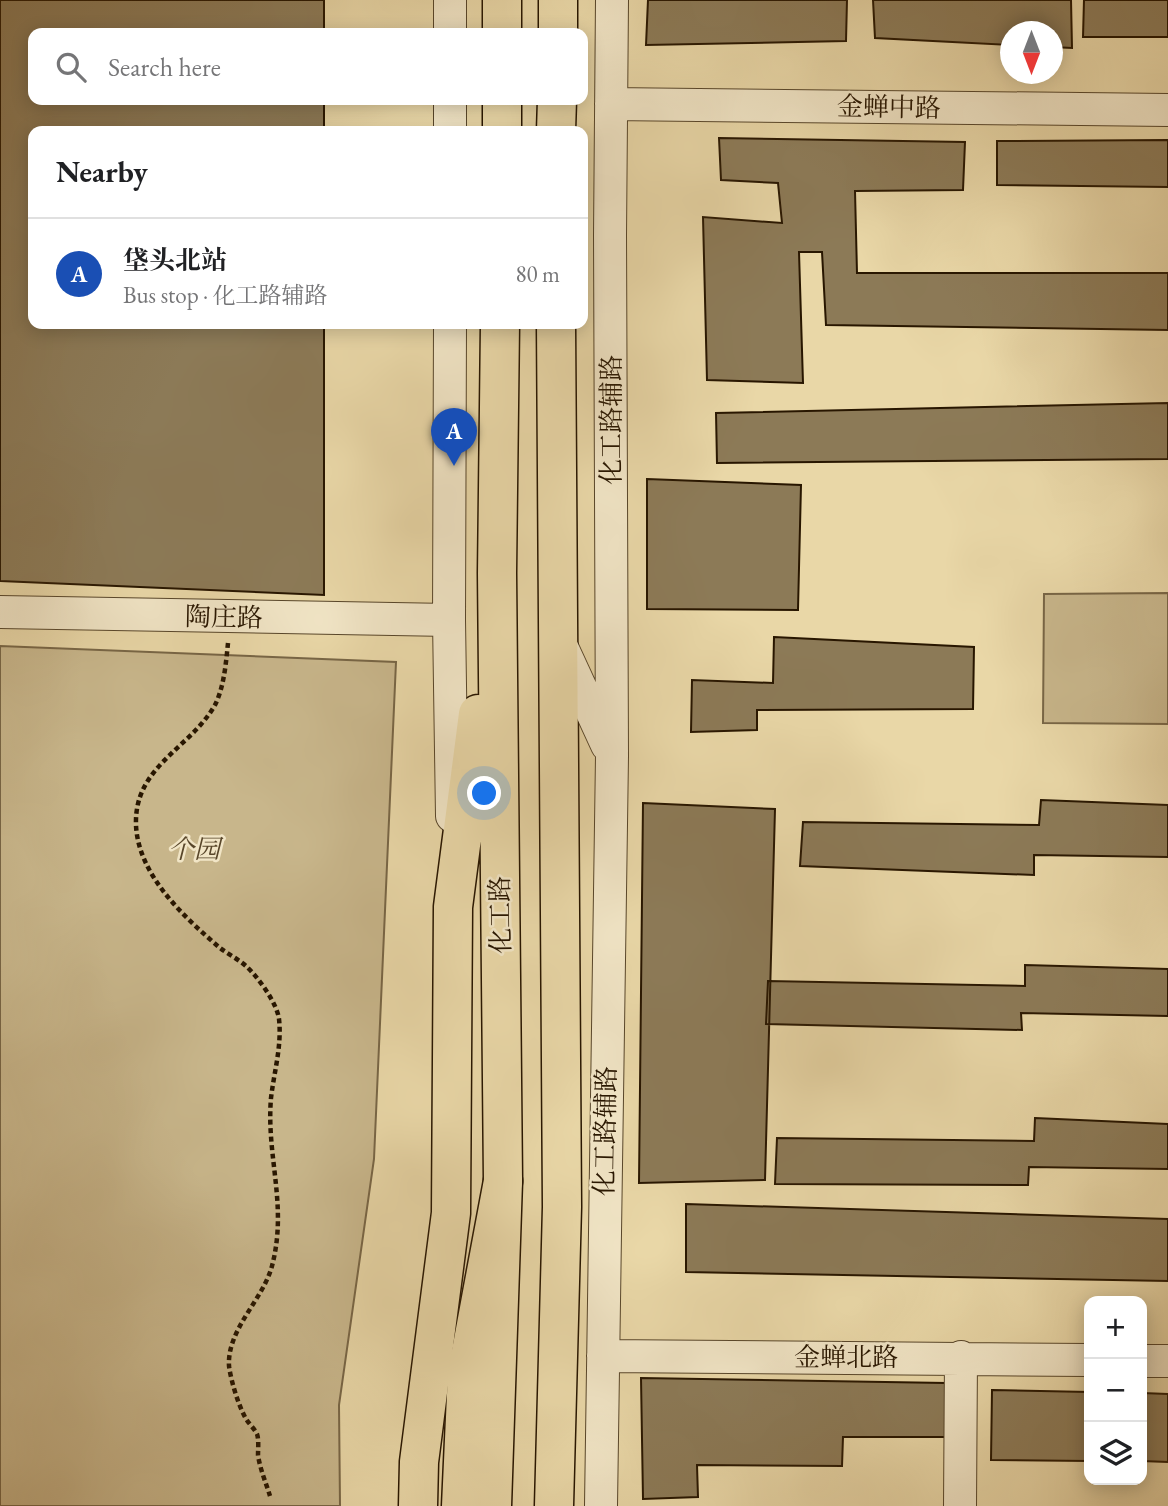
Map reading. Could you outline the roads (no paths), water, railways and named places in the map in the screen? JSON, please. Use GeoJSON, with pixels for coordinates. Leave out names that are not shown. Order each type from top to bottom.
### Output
{"type":"FeatureCollection","features":[{"type":"Feature","properties":{"kind":"main road"},"geometry":{"type":"LineString","coordinates":[[502,0],[502,28]]}},
{"type":"Feature","properties":{"kind":"main road"},"geometry":{"type":"LineString","coordinates":[[558,0],[558,28]]}},
{"type":"Feature","properties":{"kind":"main road"},"geometry":{"type":"LineString","coordinates":[[502,105],[502,126]]}},
{"type":"Feature","properties":{"kind":"main road"},"geometry":{"type":"LineString","coordinates":[[556,126],[557,105]]}},
{"type":"Feature","properties":{"kind":"main road","name":"化工路"},"geometry":{"type":"LineString","coordinates":[[492,1506],[503,1181],[496,573],[500,329]]}},
{"type":"Feature","properties":{"kind":"main road"},"geometry":{"type":"LineString","coordinates":[[554,1506],[562,1207],[556,329]]}},
{"type":"Feature","properties":{"kind":"main road"},"geometry":{"type":"LineString","coordinates":[[418,1506],[419,1462],[451,1213],[453,907],[496,573]]}},
{"type":"Feature","properties":{"kind":"main road"},"geometry":{"type":"LineString","coordinates":[[461,1506],[467,1373],[503,1181]]}},
{"type":"Feature","properties":{"kind":"street"},"geometry":{"type":"LineString","coordinates":[[450,0],[450,28]]}},
{"type":"Feature","properties":{"kind":"street","name":"化工路辅路"},"geometry":{"type":"LineString","coordinates":[[601,1506],[612,756],[596,235],[611,104],[612,0]]}},
{"type":"Feature","properties":{"kind":"street","name":"金蝉中路"},"geometry":{"type":"LineString","coordinates":[[611,104],[1168,110]]}},
{"type":"Feature","properties":{"kind":"street"},"geometry":{"type":"LineString","coordinates":[[450,105],[450,126]]}},
{"type":"Feature","properties":{"kind":"street"},"geometry":{"type":"LineString","coordinates":[[450,329],[449,620],[453,907]]}},
{"type":"Feature","properties":{"kind":"street","name":"陶庄路"},"geometry":{"type":"LineString","coordinates":[[0,612],[449,620]]}},
{"type":"Feature","properties":{"kind":"street","name":"化工路辅路"},"geometry":{"type":"LineString","coordinates":[[559,641],[612,756]]}},
{"type":"Feature","properties":{"kind":"street","name":"金蝉北路"},"geometry":{"type":"LineString","coordinates":[[603,1356],[1084,1360]]}},
{"type":"Feature","properties":{"kind":"street"},"geometry":{"type":"LineString","coordinates":[[960,1506],[961,1357]]}},
{"type":"Feature","properties":{"kind":"street"},"geometry":{"type":"LineString","coordinates":[[1147,1361],[1168,1361]]}},
{"type":"Feature","properties":{"kind":"place","name":"垡头北站"},"geometry":{"type":"Point","coordinates":[454,466]}},
{"type":"Feature","properties":{"kind":"park label","name":"个园"},"geometry":{"type":"Point","coordinates":[194,849]}}]}
